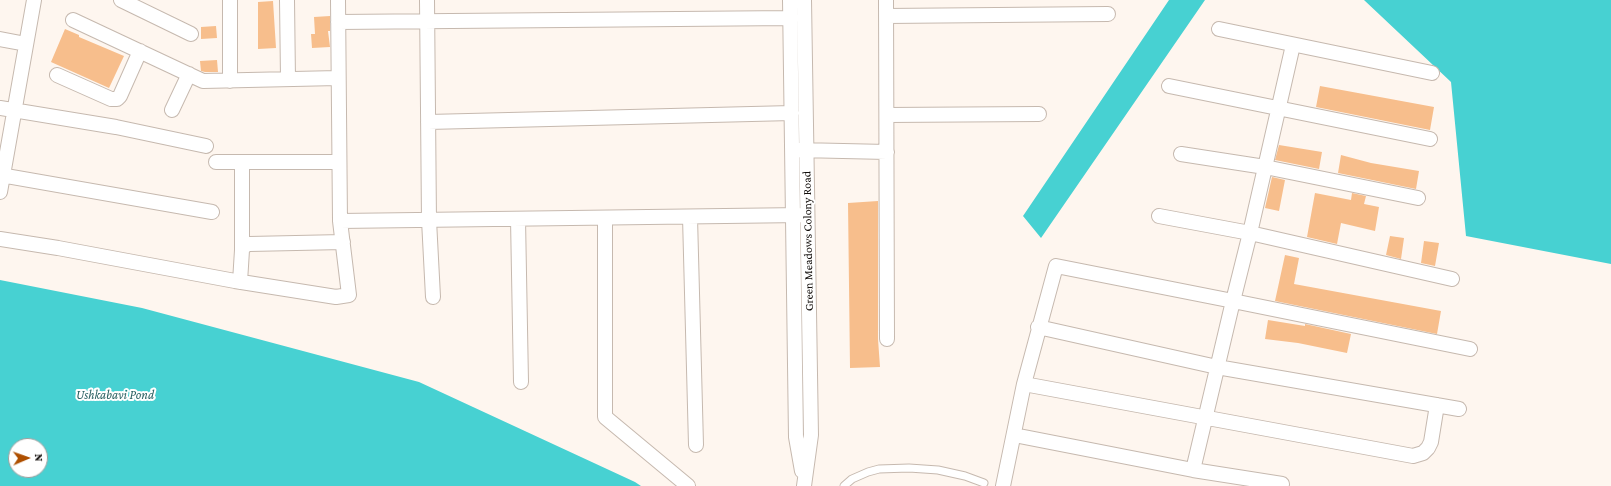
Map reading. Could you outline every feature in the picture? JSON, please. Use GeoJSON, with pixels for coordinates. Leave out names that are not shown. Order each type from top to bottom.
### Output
{"type":"FeatureCollection","features":[{"type":"Feature","properties":{"kind":"street"},"geometry":{"type":"LineString","coordinates":[[0,192],[1,175],[34,0]]}},
{"type":"Feature","properties":{"kind":"street"},"geometry":{"type":"LineString","coordinates":[[121,0],[191,34]]}},
{"type":"Feature","properties":{"kind":"street"},"geometry":{"type":"LineString","coordinates":[[230,0],[230,81]]}},
{"type":"Feature","properties":{"kind":"street"},"geometry":{"type":"LineString","coordinates":[[287,0],[288,79]]}},
{"type":"Feature","properties":{"kind":"street"},"geometry":{"type":"LineString","coordinates":[[0,239],[58,248],[240,282],[336,296],[349,295],[340,221],[338,0]]}},
{"type":"Feature","properties":{"kind":"street"},"geometry":{"type":"LineString","coordinates":[[427,0],[429,220],[433,297]]}},
{"type":"Feature","properties":{"kind":"street","name":"Green Meadows Colony Road"},"geometry":{"type":"LineString","coordinates":[[790,0],[796,437],[804,484]]}},
{"type":"Feature","properties":{"kind":"street","name":"Green Meadows Colony Road"},"geometry":{"type":"LineString","coordinates":[[804,0],[812,435],[804,484]]}},
{"type":"Feature","properties":{"kind":"street"},"geometry":{"type":"LineString","coordinates":[[886,0],[888,339]]}},
{"type":"Feature","properties":{"kind":"street"},"geometry":{"type":"LineString","coordinates":[[886,16],[1108,14]]}},
{"type":"Feature","properties":{"kind":"street"},"geometry":{"type":"LineString","coordinates":[[338,22],[791,18]]}},
{"type":"Feature","properties":{"kind":"street"},"geometry":{"type":"LineString","coordinates":[[73,20],[203,81],[338,78]]}},
{"type":"Feature","properties":{"kind":"street"},"geometry":{"type":"LineString","coordinates":[[1218,29],[1432,73]]}},
{"type":"Feature","properties":{"kind":"street"},"geometry":{"type":"LineString","coordinates":[[0,39],[26,44]]}},
{"type":"Feature","properties":{"kind":"street"},"geometry":{"type":"LineString","coordinates":[[1193,470],[1250,233],[1293,45]]}},
{"type":"Feature","properties":{"kind":"street"},"geometry":{"type":"LineString","coordinates":[[57,75],[114,100],[120,96],[140,51]]}},
{"type":"Feature","properties":{"kind":"street"},"geometry":{"type":"LineString","coordinates":[[172,110],[188,74]]}},
{"type":"Feature","properties":{"kind":"street"},"geometry":{"type":"LineString","coordinates":[[1169,86],[1430,139]]}},
{"type":"Feature","properties":{"kind":"street"},"geometry":{"type":"LineString","coordinates":[[0,108],[116,127],[206,146]]}},
{"type":"Feature","properties":{"kind":"street"},"geometry":{"type":"LineString","coordinates":[[428,122],[792,113]]}},
{"type":"Feature","properties":{"kind":"street"},"geometry":{"type":"LineString","coordinates":[[887,115],[1039,114]]}},
{"type":"Feature","properties":{"kind":"street"},"geometry":{"type":"LineString","coordinates":[[792,150],[887,152]]}},
{"type":"Feature","properties":{"kind":"street"},"geometry":{"type":"LineString","coordinates":[[1181,154],[1265,167],[1418,198]]}},
{"type":"Feature","properties":{"kind":"street"},"geometry":{"type":"LineString","coordinates":[[216,162],[339,162]]}},
{"type":"Feature","properties":{"kind":"street"},"geometry":{"type":"LineString","coordinates":[[240,282],[242,250],[242,162]]}},
{"type":"Feature","properties":{"kind":"street"},"geometry":{"type":"LineString","coordinates":[[1,175],[212,212]]}},
{"type":"Feature","properties":{"kind":"street"},"geometry":{"type":"LineString","coordinates":[[340,221],[808,215]]}},
{"type":"Feature","properties":{"kind":"street"},"geometry":{"type":"LineString","coordinates":[[1160,216],[1250,233],[1452,279]]}},
{"type":"Feature","properties":{"kind":"street"},"geometry":{"type":"LineString","coordinates":[[690,217],[696,445]]}},
{"type":"Feature","properties":{"kind":"street"},"geometry":{"type":"LineString","coordinates":[[605,218],[605,417],[688,486]]}},
{"type":"Feature","properties":{"kind":"street"},"geometry":{"type":"LineString","coordinates":[[518,219],[521,382]]}},
{"type":"Feature","properties":{"kind":"street"},"geometry":{"type":"LineString","coordinates":[[242,250],[244,246],[249,244],[342,242]]}},
{"type":"Feature","properties":{"kind":"street"},"geometry":{"type":"LineString","coordinates":[[1003,486],[1024,384],[1038,327],[1056,266],[1233,300],[1470,349]]}},
{"type":"Feature","properties":{"kind":"street"},"geometry":{"type":"LineString","coordinates":[[1038,327],[1217,367],[1459,409]]}},
{"type":"Feature","properties":{"kind":"street"},"geometry":{"type":"LineString","coordinates":[[1024,384],[1205,416],[1413,456],[1423,453],[1431,442],[1437,405]]}},
{"type":"Feature","properties":{"kind":"street"},"geometry":{"type":"LineString","coordinates":[[1014,435],[1193,470],[1282,484]]}},
{"type":"Feature","properties":{"kind":"lane"},"geometry":{"type":"LineString","coordinates":[[844,486],[852,479],[868,472],[887,468],[938,470],[965,476],[984,483]]}},
{"type":"Feature","properties":{"kind":"water"},"geometry":{"type":"Polygon","coordinates":[[[1169,0],[1205,0],[1041,238],[1023,216],[1169,0]]]}},
{"type":"Feature","properties":{"kind":"water"},"geometry":{"type":"Polygon","coordinates":[[[1364,0],[1611,0],[1611,264],[1466,236],[1451,82],[1364,0]]]}},
{"type":"Feature","properties":{"kind":"water","name":"Ushkabavi Pond"},"geometry":{"type":"Polygon","coordinates":[[[0,280],[142,308],[419,382],[641,486],[0,486],[0,280]]]}},
{"type":"Feature","properties":{"kind":"building"},"geometry":{"type":"Polygon","coordinates":[[[273,1],[276,48],[258,49],[258,2],[273,1]]]}},
{"type":"Feature","properties":{"kind":"building"},"geometry":{"type":"Polygon","coordinates":[[[330,16],[330,31],[328,31],[330,47],[312,48],[311,34],[315,34],[314,17],[330,16]]]}},
{"type":"Feature","properties":{"kind":"building"},"geometry":{"type":"Polygon","coordinates":[[[216,26],[217,38],[201,39],[201,27],[216,26]]]}},
{"type":"Feature","properties":{"kind":"building"},"geometry":{"type":"Polygon","coordinates":[[[65,29],[79,35],[79,37],[124,56],[109,88],[51,62],[65,29]]]}},
{"type":"Feature","properties":{"kind":"building"},"geometry":{"type":"Polygon","coordinates":[[[217,60],[218,72],[201,71],[200,61],[217,60]]]}},
{"type":"Feature","properties":{"kind":"building"},"geometry":{"type":"Polygon","coordinates":[[[1320,86],[1434,107],[1430,130],[1316,107],[1320,86]]]}},
{"type":"Feature","properties":{"kind":"building"},"geometry":{"type":"Polygon","coordinates":[[[1279,145],[1322,152],[1319,169],[1275,160],[1279,145]]]}},
{"type":"Feature","properties":{"kind":"building"},"geometry":{"type":"Polygon","coordinates":[[[1341,155],[1371,163],[1419,171],[1416,189],[1338,173],[1341,155]]]}},
{"type":"Feature","properties":{"kind":"building"},"geometry":{"type":"Polygon","coordinates":[[[1272,177],[1285,180],[1279,211],[1265,208],[1272,177]]]}},
{"type":"Feature","properties":{"kind":"building"},"geometry":{"type":"Polygon","coordinates":[[[1315,193],[1351,200],[1352,193],[1366,196],[1364,204],[1379,207],[1375,231],[1341,223],[1337,244],[1307,237],[1315,193]]]}},
{"type":"Feature","properties":{"kind":"building"},"geometry":{"type":"Polygon","coordinates":[[[878,201],[878,339],[880,367],[850,368],[848,203],[878,201]]]}},
{"type":"Feature","properties":{"kind":"building"},"geometry":{"type":"Polygon","coordinates":[[[1390,236],[1404,238],[1401,259],[1386,255],[1390,236]]]}},
{"type":"Feature","properties":{"kind":"building"},"geometry":{"type":"Polygon","coordinates":[[[1424,241],[1439,243],[1435,266],[1421,263],[1424,241]]]}},
{"type":"Feature","properties":{"kind":"building"},"geometry":{"type":"Polygon","coordinates":[[[1285,255],[1299,258],[1294,284],[1441,311],[1437,334],[1275,301],[1285,255]]]}},
{"type":"Feature","properties":{"kind":"building"},"geometry":{"type":"Polygon","coordinates":[[[1268,320],[1305,326],[1305,324],[1351,334],[1347,353],[1298,343],[1265,339],[1268,320]]]}}]}
